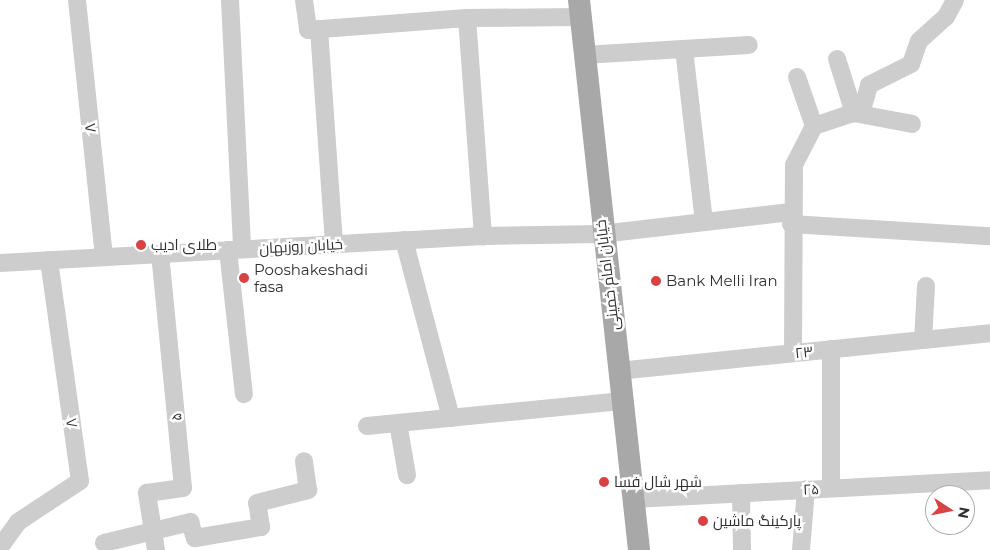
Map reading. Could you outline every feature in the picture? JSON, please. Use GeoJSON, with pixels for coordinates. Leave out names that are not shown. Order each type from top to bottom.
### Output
{"type":"FeatureCollection","features":[{"type":"Feature","properties":{"kind":"main road","name":"خیابان امام خمینی"},"geometry":{"type":"LineString","coordinates":[[580,8],[601,234],[639,550]]}},
{"type":"Feature","properties":{"kind":"street","name":"۸"},"geometry":{"type":"LineString","coordinates":[[77,0],[104,257]]}},
{"type":"Feature","properties":{"kind":"street"},"geometry":{"type":"LineString","coordinates":[[230,0],[235,250],[244,394]]}},
{"type":"Feature","properties":{"kind":"street"},"geometry":{"type":"LineString","coordinates":[[304,0],[308,30],[580,8]]}},
{"type":"Feature","properties":{"kind":"street"},"geometry":{"type":"LineString","coordinates":[[793,353],[791,218],[794,165],[814,126],[862,110],[869,85],[911,64],[919,41],[946,17],[955,0]]}},
{"type":"Feature","properties":{"kind":"street"},"geometry":{"type":"LineString","coordinates":[[467,18],[483,236]]}},
{"type":"Feature","properties":{"kind":"street"},"geometry":{"type":"LineString","coordinates":[[319,29],[334,244]]}},
{"type":"Feature","properties":{"kind":"street"},"geometry":{"type":"LineString","coordinates":[[584,55],[749,45]]}},
{"type":"Feature","properties":{"kind":"street"},"geometry":{"type":"LineString","coordinates":[[684,49],[704,222]]}},
{"type":"Feature","properties":{"kind":"street"},"geometry":{"type":"LineString","coordinates":[[837,59],[854,113]]}},
{"type":"Feature","properties":{"kind":"street"},"geometry":{"type":"LineString","coordinates":[[797,77],[814,126]]}},
{"type":"Feature","properties":{"kind":"street"},"geometry":{"type":"LineString","coordinates":[[854,113],[912,124]]}},
{"type":"Feature","properties":{"kind":"street","name":"خیابان روزبهان"},"geometry":{"type":"LineString","coordinates":[[0,263],[483,236],[601,234],[704,222],[791,218],[990,236]]}},
{"type":"Feature","properties":{"kind":"street"},"geometry":{"type":"LineString","coordinates":[[404,240],[451,418]]}},
{"type":"Feature","properties":{"kind":"street","name":"۵"},"geometry":{"type":"LineString","coordinates":[[156,550],[147,493],[182,488],[160,254]]}},
{"type":"Feature","properties":{"kind":"street","name":"۷"},"geometry":{"type":"LineString","coordinates":[[0,547],[18,522],[80,481],[49,260]]}},
{"type":"Feature","properties":{"kind":"street"},"geometry":{"type":"LineString","coordinates":[[923,340],[926,286]]}},
{"type":"Feature","properties":{"kind":"street","name":"۲۳"},"geometry":{"type":"LineString","coordinates":[[618,370],[990,333]]}},
{"type":"Feature","properties":{"kind":"street"},"geometry":{"type":"LineString","coordinates":[[831,349],[831,488]]}},
{"type":"Feature","properties":{"kind":"street"},"geometry":{"type":"LineString","coordinates":[[366,426],[621,401]]}},
{"type":"Feature","properties":{"kind":"street"},"geometry":{"type":"LineString","coordinates":[[398,423],[407,475]]}},
{"type":"Feature","properties":{"kind":"street"},"geometry":{"type":"LineString","coordinates":[[104,543],[190,522],[195,538],[261,527],[257,503],[308,490],[304,462]]}},
{"type":"Feature","properties":{"kind":"street","name":"۲۵"},"geometry":{"type":"LineString","coordinates":[[632,498],[990,480]]}},
{"type":"Feature","properties":{"kind":"street"},"geometry":{"type":"LineString","coordinates":[[801,550],[806,490]]}},
{"type":"Feature","properties":{"kind":"street"},"geometry":{"type":"LineString","coordinates":[[741,493],[742,550]]}},
{"type":"Feature","properties":{"kind":"place","name":"طلای ادیب"},"geometry":{"type":"Point","coordinates":[141,245]}},
{"type":"Feature","properties":{"kind":"place","name":"Pooshakeshadi fasa"},"geometry":{"type":"Point","coordinates":[244,278]}},
{"type":"Feature","properties":{"kind":"place","name":"Bank Melli Iran"},"geometry":{"type":"Point","coordinates":[656,281]}},
{"type":"Feature","properties":{"kind":"place","name":"شهر شال فسا"},"geometry":{"type":"Point","coordinates":[604,482]}},
{"type":"Feature","properties":{"kind":"place","name":"پارکینگ ماشین"},"geometry":{"type":"Point","coordinates":[703,521]}}]}
